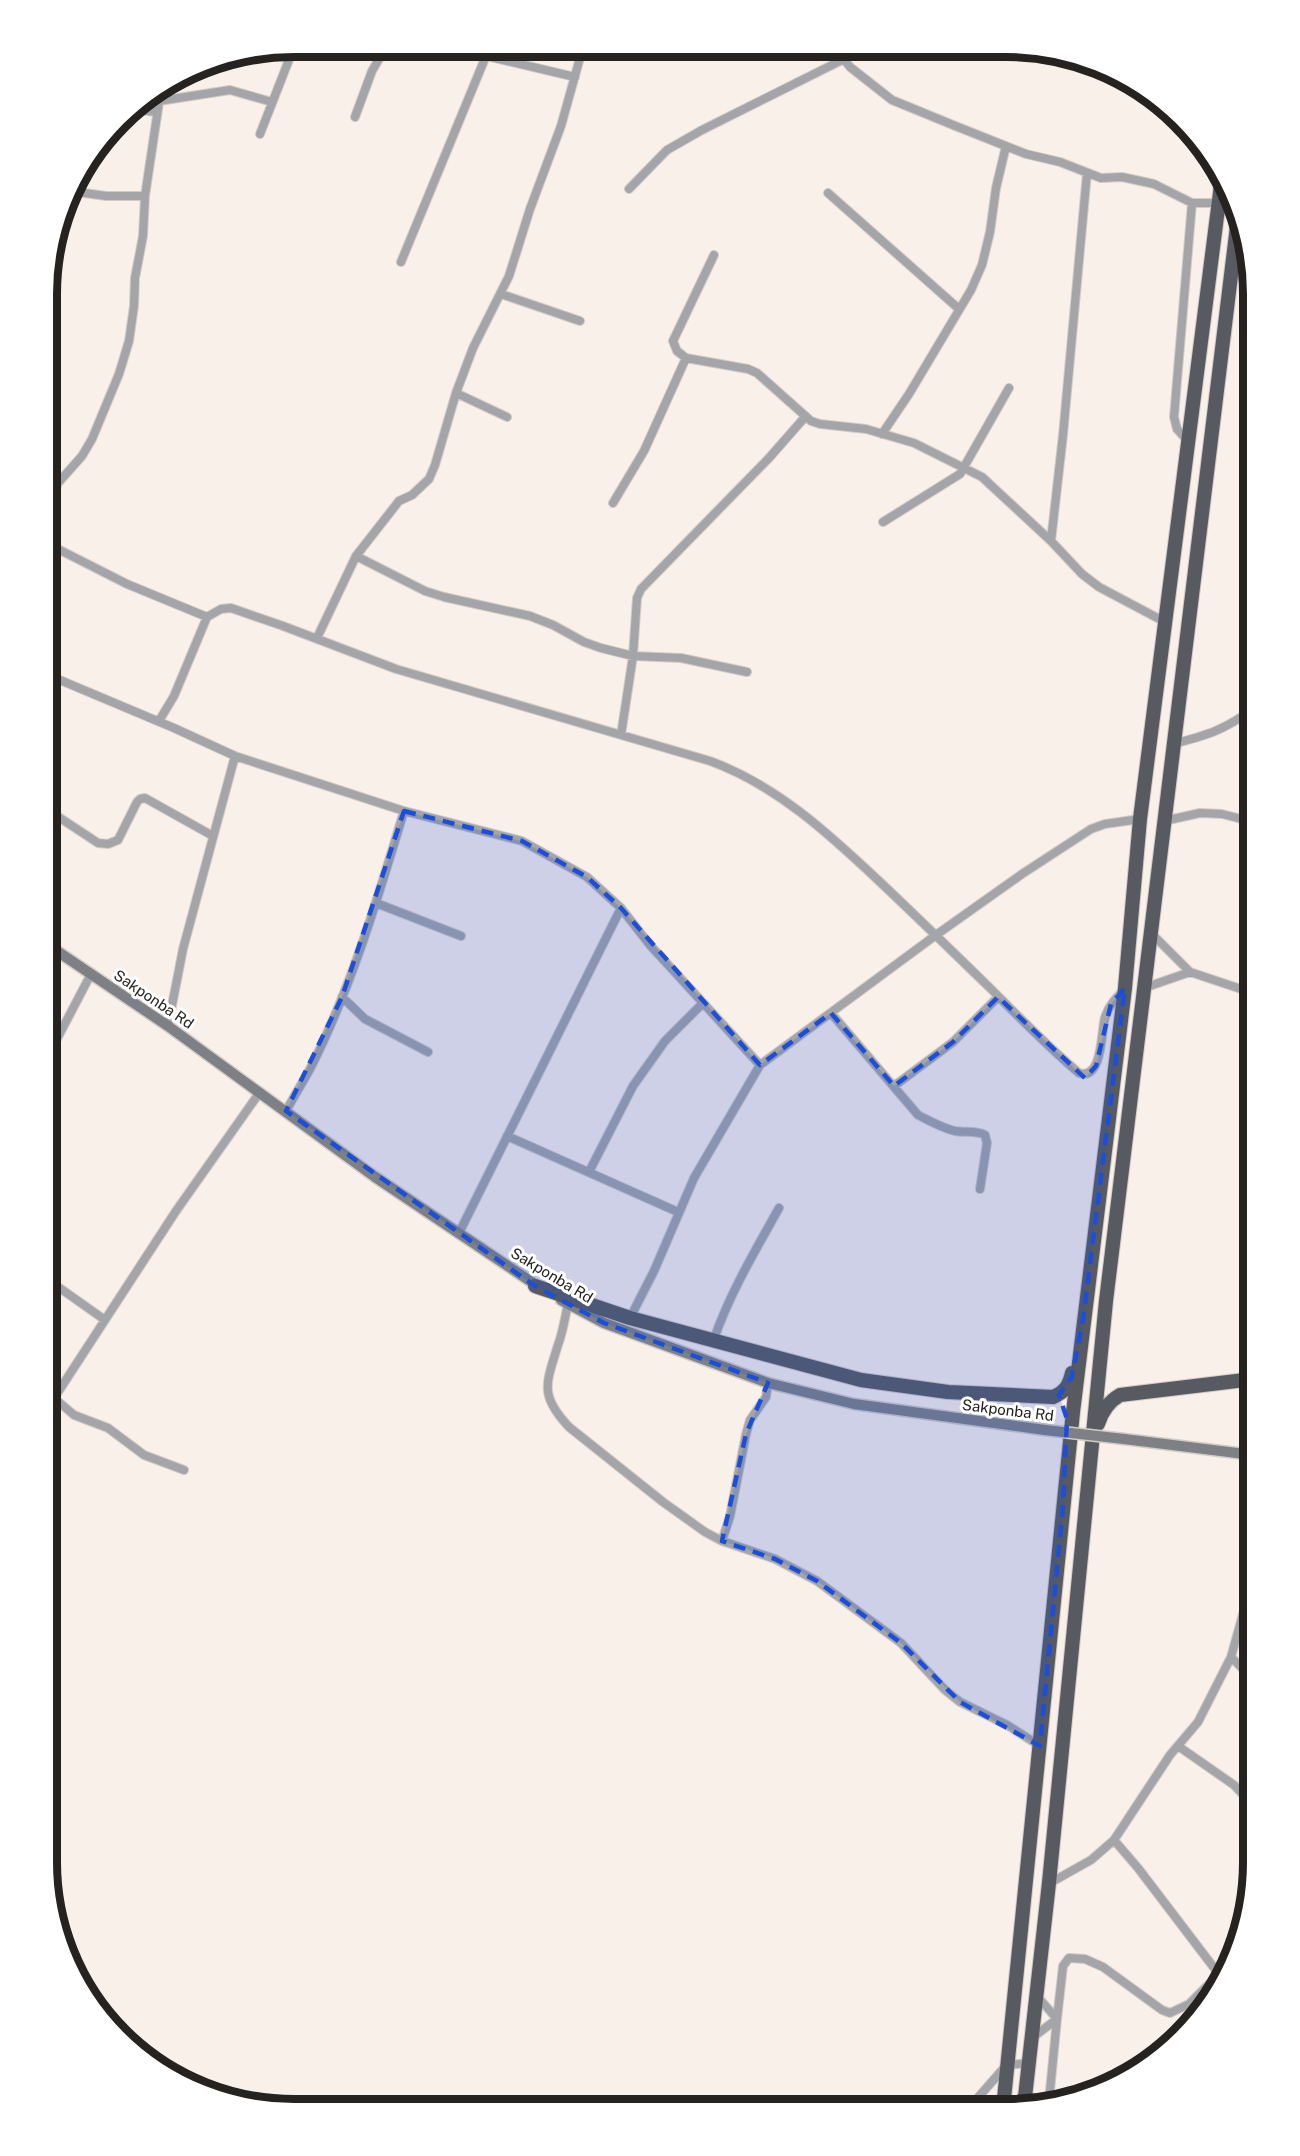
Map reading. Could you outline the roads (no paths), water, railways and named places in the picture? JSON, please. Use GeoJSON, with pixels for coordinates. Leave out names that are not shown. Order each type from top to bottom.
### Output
{"type":"FeatureCollection","features":[{"type":"Feature","properties":{"kind":"highway"},"geometry":{"type":"LineString","coordinates":[[1004,2099],[1083,1320],[1125,988],[1140,819],[1220,191]]}},
{"type":"Feature","properties":{"kind":"highway"},"geometry":{"type":"LineString","coordinates":[[1025,2098],[1049,1883],[1103,1328],[1236,237]]}},
{"type":"Feature","properties":{"kind":"highway"},"geometry":{"type":"LineString","coordinates":[[1172,570],[1194,573]]}},
{"type":"Feature","properties":{"kind":"highway"},"geometry":{"type":"LineString","coordinates":[[535,1286],[630,1318],[861,1380],[948,1392],[1053,1397],[1062,1402],[1067,1419],[1063,1508]]}},
{"type":"Feature","properties":{"kind":"highway"},"geometry":{"type":"LineString","coordinates":[[1053,1397],[1062,1393],[1068,1386],[1083,1320]]}},
{"type":"Feature","properties":{"kind":"highway"},"geometry":{"type":"LineString","coordinates":[[1103,1328],[1105,1380],[1109,1388],[1120,1395]]}},
{"type":"Feature","properties":{"kind":"highway"},"geometry":{"type":"LineString","coordinates":[[1086,1500],[1099,1421],[1111,1400],[1120,1395],[1243,1380]]}},
{"type":"Feature","properties":{"kind":"main road","name":"Sakponba Rd"},"geometry":{"type":"LineString","coordinates":[[57,951],[168,1026],[375,1177],[535,1286],[603,1323],[768,1383],[854,1404],[1243,1454]]}},
{"type":"Feature","properties":{"kind":"street"},"geometry":{"type":"LineString","coordinates":[[260,134],[290,57]]}},
{"type":"Feature","properties":{"kind":"street"},"geometry":{"type":"LineString","coordinates":[[355,117],[372,71],[380,57]]}},
{"type":"Feature","properties":{"kind":"street"},"geometry":{"type":"LineString","coordinates":[[401,262],[486,57]]}},
{"type":"Feature","properties":{"kind":"street"},"geometry":{"type":"LineString","coordinates":[[490,57],[575,77]]}},
{"type":"Feature","properties":{"kind":"street"},"geometry":{"type":"LineString","coordinates":[[317,638],[356,556],[399,501],[412,495],[429,479],[441,449],[456,393],[473,348],[509,276],[530,209],[561,126],[580,57]]}},
{"type":"Feature","properties":{"kind":"street"},"geometry":{"type":"LineString","coordinates":[[629,189],[667,150],[844,59],[850,67],[892,100],[1026,154],[1060,162],[1107,179],[1122,177],[1154,184],[1192,203],[1218,203]]}},
{"type":"Feature","properties":{"kind":"street"},"geometry":{"type":"LineString","coordinates":[[57,485],[82,456],[92,439],[126,352],[134,306],[135,278],[143,236],[145,196],[159,101],[230,90],[272,102]]}},
{"type":"Feature","properties":{"kind":"street"},"geometry":{"type":"LineString","coordinates":[[145,111],[158,112]]}},
{"type":"Feature","properties":{"kind":"street"},"geometry":{"type":"LineString","coordinates":[[882,434],[909,394],[982,265],[1006,146]]}},
{"type":"Feature","properties":{"kind":"street"},"geometry":{"type":"LineString","coordinates":[[1051,541],[1087,173]]}},
{"type":"Feature","properties":{"kind":"street"},"geometry":{"type":"LineString","coordinates":[[80,192],[106,196],[145,196]]}},
{"type":"Feature","properties":{"kind":"street"},"geometry":{"type":"LineString","coordinates":[[828,193],[959,309]]}},
{"type":"Feature","properties":{"kind":"street"},"geometry":{"type":"LineString","coordinates":[[1188,441],[1177,429],[1174,417],[1192,203]]}},
{"type":"Feature","properties":{"kind":"street"},"geometry":{"type":"LineString","coordinates":[[714,255],[673,341],[677,351],[686,358],[748,369],[757,373],[805,417],[820,424],[866,429],[914,443],[982,477],[1051,541],[1082,574],[1099,586],[1165,622]]}},
{"type":"Feature","properties":{"kind":"street"},"geometry":{"type":"LineString","coordinates":[[501,294],[580,321]]}},
{"type":"Feature","properties":{"kind":"street"},"geometry":{"type":"LineString","coordinates":[[613,503],[644,451],[686,358]]}},
{"type":"Feature","properties":{"kind":"street"},"geometry":{"type":"LineString","coordinates":[[883,522],[952,480],[964,468],[1009,388]]}},
{"type":"Feature","properties":{"kind":"street"},"geometry":{"type":"LineString","coordinates":[[456,393],[507,417]]}},
{"type":"Feature","properties":{"kind":"street"},"geometry":{"type":"LineString","coordinates":[[621,735],[633,656],[637,597],[641,589],[769,458],[805,417]]}},
{"type":"Feature","properties":{"kind":"street"},"geometry":{"type":"LineString","coordinates":[[57,549],[127,584],[207,617]]}},
{"type":"Feature","properties":{"kind":"street"},"geometry":{"type":"LineString","coordinates":[[356,556],[424,591],[530,616],[553,625],[584,642],[633,656],[681,658],[747,672]]}},
{"type":"Feature","properties":{"kind":"street"},"geometry":{"type":"LineString","coordinates":[[159,721],[174,696],[207,617],[221,609],[231,608],[396,669],[736,770],[790,804],[830,834],[1052,1050],[1079,1073],[1084,1075],[1089,1073],[1096,1066],[1105,1018],[1111,1004],[1125,988]]}},
{"type":"Feature","properties":{"kind":"street"},"geometry":{"type":"LineString","coordinates":[[57,679],[159,721],[235,756],[404,811],[522,841],[587,877],[621,908],[650,945],[760,1065]]}},
{"type":"Feature","properties":{"kind":"street"},"geometry":{"type":"LineString","coordinates":[[1173,744],[1211,734],[1243,716]]}},
{"type":"Feature","properties":{"kind":"street"},"geometry":{"type":"LineString","coordinates":[[168,1026],[183,949],[235,756]]}},
{"type":"Feature","properties":{"kind":"street"},"geometry":{"type":"LineString","coordinates":[[57,816],[98,843],[108,844],[117,840],[140,798],[146,798],[213,836]]}},
{"type":"Feature","properties":{"kind":"street"},"geometry":{"type":"LineString","coordinates":[[286,1111],[311,1067],[342,997],[376,903],[404,811]]}},
{"type":"Feature","properties":{"kind":"street"},"geometry":{"type":"LineString","coordinates":[[1164,821],[1200,813],[1222,814],[1243,819]]}},
{"type":"Feature","properties":{"kind":"street"},"geometry":{"type":"LineString","coordinates":[[630,1318],[654,1271],[694,1178],[760,1065],[936,935],[1022,874],[1091,829],[1105,824],[1140,819]]}},
{"type":"Feature","properties":{"kind":"street"},"geometry":{"type":"LineString","coordinates":[[376,903],[461,936]]}},
{"type":"Feature","properties":{"kind":"street"},"geometry":{"type":"LineString","coordinates":[[459,1233],[621,908]]}},
{"type":"Feature","properties":{"kind":"street"},"geometry":{"type":"LineString","coordinates":[[1150,933],[1190,972],[1243,990]]}},
{"type":"Feature","properties":{"kind":"street"},"geometry":{"type":"LineString","coordinates":[[1143,988],[1190,972]]}},
{"type":"Feature","properties":{"kind":"street"},"geometry":{"type":"LineString","coordinates":[[57,1039],[91,974]]}},
{"type":"Feature","properties":{"kind":"street"},"geometry":{"type":"LineString","coordinates":[[342,997],[365,1019],[428,1052]]}},
{"type":"Feature","properties":{"kind":"street"},"geometry":{"type":"LineString","coordinates":[[894,1086],[953,1042],[998,997]]}},
{"type":"Feature","properties":{"kind":"street"},"geometry":{"type":"LineString","coordinates":[[589,1172],[633,1086],[665,1041],[703,1003]]}},
{"type":"Feature","properties":{"kind":"street"},"geometry":{"type":"LineString","coordinates":[[831,1013],[918,1115],[935,1124],[957,1131],[978,1132],[985,1135],[987,1143],[980,1188]]}},
{"type":"Feature","properties":{"kind":"street"},"geometry":{"type":"LineString","coordinates":[[57,1393],[176,1211],[260,1092]]}},
{"type":"Feature","properties":{"kind":"street"},"geometry":{"type":"LineString","coordinates":[[507,1136],[678,1212]]}},
{"type":"Feature","properties":{"kind":"street"},"geometry":{"type":"LineString","coordinates":[[714,1340],[723,1312],[779,1208]]}},
{"type":"Feature","properties":{"kind":"street"},"geometry":{"type":"LineString","coordinates":[[57,1286],[105,1320]]}},
{"type":"Feature","properties":{"kind":"street"},"geometry":{"type":"LineString","coordinates":[[568,1304],[559,1344],[550,1367],[547,1387],[556,1413],[569,1427],[663,1502],[705,1532],[722,1541],[775,1559],[817,1581],[901,1643],[945,1690],[960,1702],[1007,1725],[1040,1746]]}},
{"type":"Feature","properties":{"kind":"street"},"geometry":{"type":"LineString","coordinates":[[722,1541],[730,1516],[750,1420],[766,1397],[768,1383]]}},
{"type":"Feature","properties":{"kind":"street"},"geometry":{"type":"LineString","coordinates":[[57,1401],[74,1415],[108,1428],[144,1455],[184,1470]]}},
{"type":"Feature","properties":{"kind":"street"},"geometry":{"type":"LineString","coordinates":[[1049,1883],[1091,1860],[1114,1840],[1170,1755],[1198,1722],[1231,1658],[1243,1614]]}},
{"type":"Feature","properties":{"kind":"street"},"geometry":{"type":"LineString","coordinates":[[1231,1658],[1243,1669]]}},
{"type":"Feature","properties":{"kind":"street"},"geometry":{"type":"LineString","coordinates":[[1178,1746],[1234,1785],[1243,1794]]}},
{"type":"Feature","properties":{"kind":"street"},"geometry":{"type":"LineString","coordinates":[[1114,1840],[1216,1971]]}},
{"type":"Feature","properties":{"kind":"street"},"geometry":{"type":"LineString","coordinates":[[1050,2094],[1063,1966],[1069,1958],[1085,1959],[1103,1967],[1162,2010],[1170,2013],[1189,2004],[1206,1989]]}},
{"type":"Feature","properties":{"kind":"street"},"geometry":{"type":"LineString","coordinates":[[1037,1996],[1058,2019]]}},
{"type":"Feature","properties":{"kind":"street"},"geometry":{"type":"LineString","coordinates":[[1032,2038],[1058,2019]]}},
{"type":"Feature","properties":{"kind":"street"},"geometry":{"type":"LineString","coordinates":[[976,2099],[997,2074],[1008,2066],[1029,2063]]}}]}
